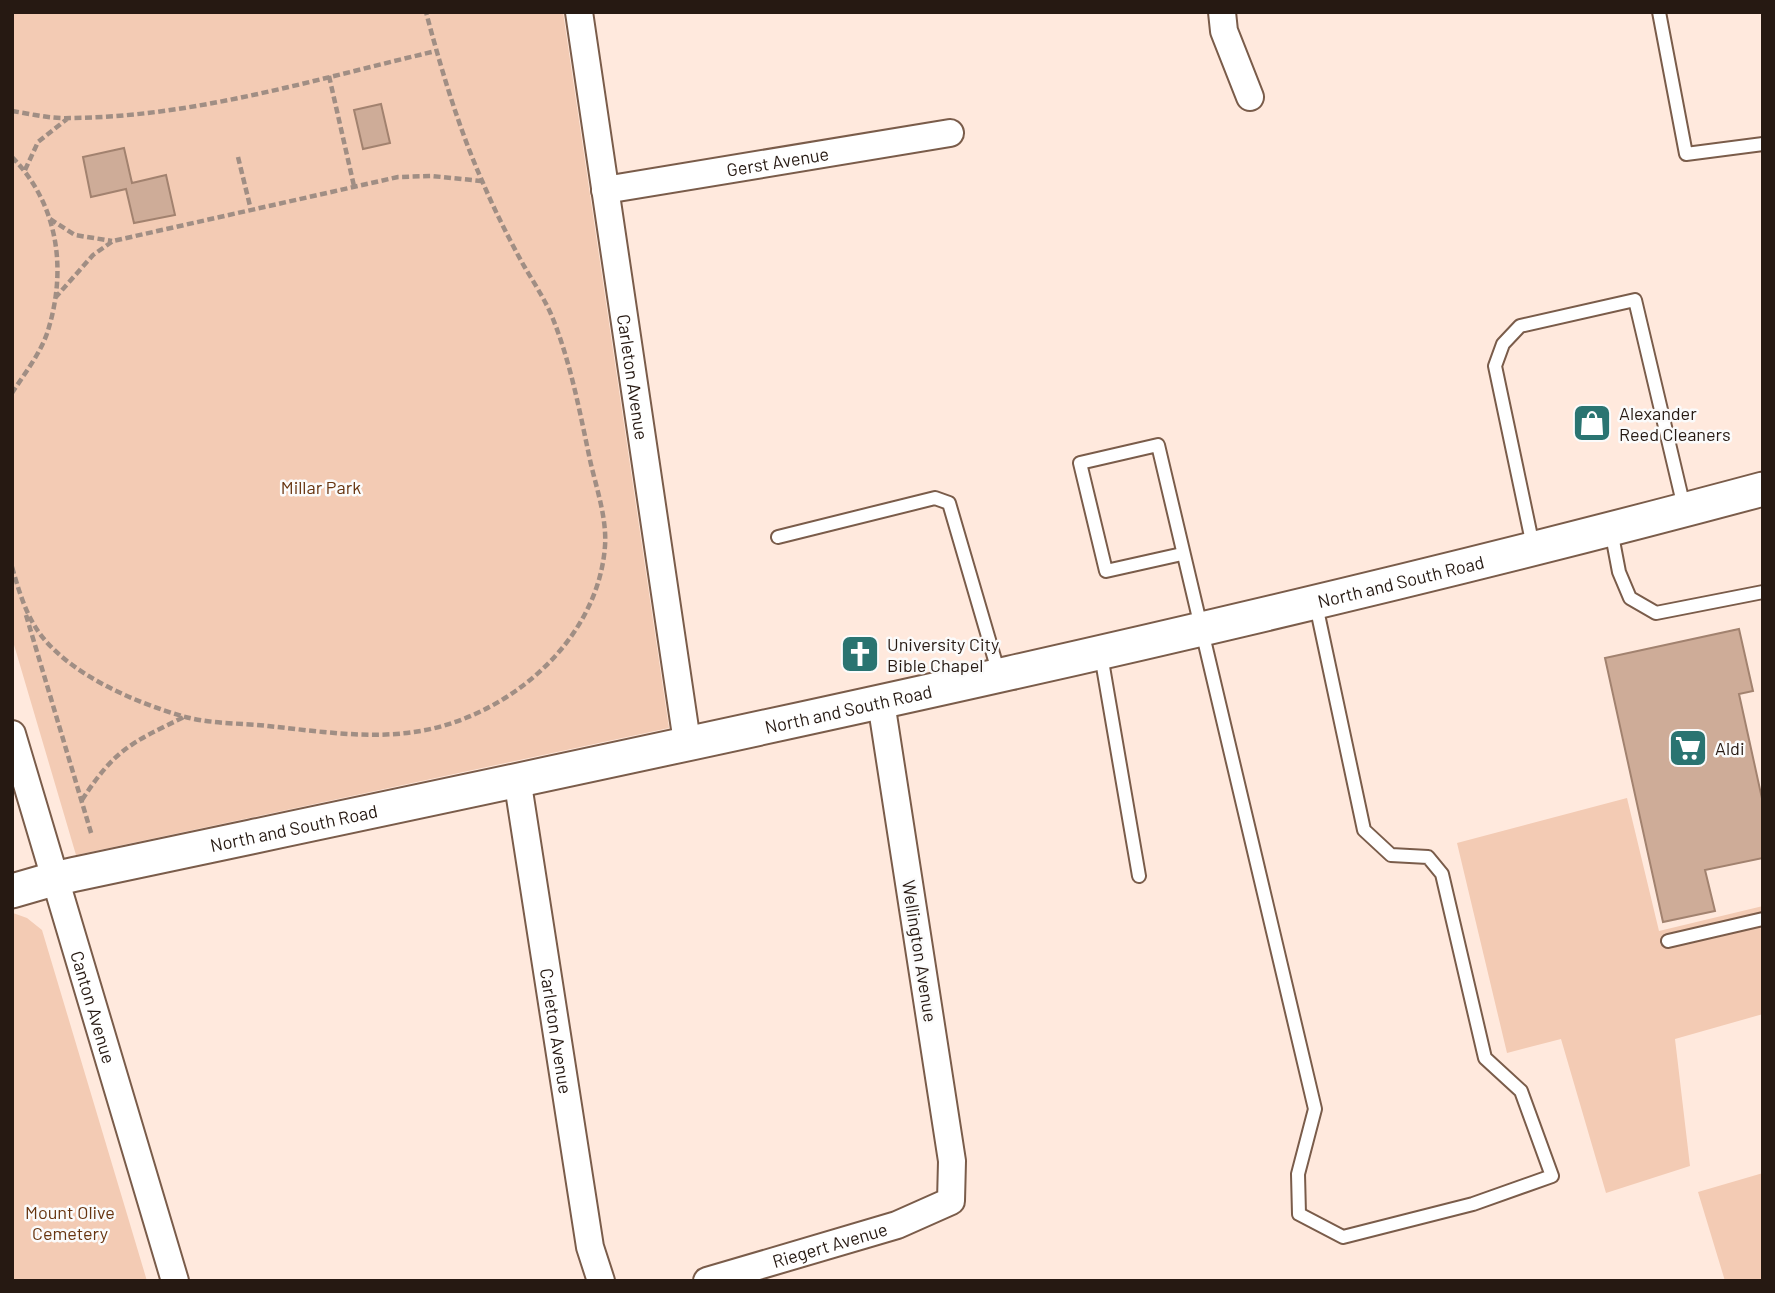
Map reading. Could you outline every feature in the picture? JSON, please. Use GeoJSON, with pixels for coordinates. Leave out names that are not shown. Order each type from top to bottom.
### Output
{"type":"FeatureCollection","features":[{"type":"Feature","properties":{"kind":"street","name":"Carleton Avenue"},"geometry":{"type":"LineString","coordinates":[[579,12],[687,742]]}},
{"type":"Feature","properties":{"kind":"street"},"geometry":{"type":"LineString","coordinates":[[1222,12],[1224,31],[1250,97]]}},
{"type":"Feature","properties":{"kind":"street","name":"Gerst Avenue"},"geometry":{"type":"LineString","coordinates":[[605,190],[950,133]]}},
{"type":"Feature","properties":{"kind":"street","name":"North and South Road"},"geometry":{"type":"LineString","coordinates":[[12,891],[57,878],[881,702],[1534,550],[1763,489]]}},
{"type":"Feature","properties":{"kind":"street","name":"Wellington Avenue"},"geometry":{"type":"LineString","coordinates":[[881,702],[952,1161],[951,1200]]}},
{"type":"Feature","properties":{"kind":"street","name":"Canton Avenue"},"geometry":{"type":"LineString","coordinates":[[12,734],[175,1281]]}},
{"type":"Feature","properties":{"kind":"street","name":"Carleton Avenue"},"geometry":{"type":"LineString","coordinates":[[517,778],[590,1247],[601,1281]]}},
{"type":"Feature","properties":{"kind":"street","name":"Riegert Avenue"},"geometry":{"type":"LineString","coordinates":[[707,1281],[897,1225],[951,1200]]}},
{"type":"Feature","properties":{"kind":"lane"},"geometry":{"type":"LineString","coordinates":[[1659,12],[1686,153],[1763,144]]}},
{"type":"Feature","properties":{"kind":"lane"},"geometry":{"type":"LineString","coordinates":[[1534,550],[1495,366],[1503,344],[1520,326],[1635,300],[1684,510]]}},
{"type":"Feature","properties":{"kind":"lane"},"geometry":{"type":"LineString","coordinates":[[1182,554],[1106,571],[1080,463],[1158,445],[1199,628],[1315,1109],[1298,1174],[1299,1214],[1343,1237],[1473,1204],[1552,1176],[1521,1091],[1485,1058],[1442,874],[1428,857],[1391,855],[1364,830],[1316,601]]}},
{"type":"Feature","properties":{"kind":"lane"},"geometry":{"type":"LineString","coordinates":[[778,537],[935,498],[949,503],[999,674]]}},
{"type":"Feature","properties":{"kind":"lane"},"geometry":{"type":"LineString","coordinates":[[1611,530],[1619,572],[1630,598],[1656,613],[1763,592]]}},
{"type":"Feature","properties":{"kind":"lane"},"geometry":{"type":"LineString","coordinates":[[1100,651],[1139,876]]}},
{"type":"Feature","properties":{"kind":"lane"},"geometry":{"type":"LineString","coordinates":[[1668,941],[1763,919]]}},
{"type":"Feature","properties":{"kind":"path"},"geometry":{"type":"LineString","coordinates":[[23,608],[41,636],[73,665],[128,696],[185,717],[340,733],[414,733],[458,721],[502,700],[541,672],[571,637],[590,602],[601,573],[605,543],[601,510],[572,378],[553,317],[482,181],[436,51],[426,12]]}},
{"type":"Feature","properties":{"kind":"path"},"geometry":{"type":"LineString","coordinates":[[12,111],[67,119],[140,115],[194,108],[436,51]]}},
{"type":"Feature","properties":{"kind":"path"},"geometry":{"type":"LineString","coordinates":[[329,76],[354,186]]}},
{"type":"Feature","properties":{"kind":"path"},"geometry":{"type":"LineString","coordinates":[[25,170],[38,142],[67,119]]}},
{"type":"Feature","properties":{"kind":"path"},"geometry":{"type":"LineString","coordinates":[[12,157],[25,170],[47,204],[58,282],[49,330],[12,393]]}},
{"type":"Feature","properties":{"kind":"path"},"geometry":{"type":"LineString","coordinates":[[238,157],[251,210]]}},
{"type":"Feature","properties":{"kind":"path"},"geometry":{"type":"LineString","coordinates":[[50,219],[75,235],[113,241],[354,186],[410,176],[482,181]]}},
{"type":"Feature","properties":{"kind":"path"},"geometry":{"type":"LineString","coordinates":[[55,298],[93,255],[113,241]]}},
{"type":"Feature","properties":{"kind":"path"},"geometry":{"type":"LineString","coordinates":[[12,567],[92,836]]}},
{"type":"Feature","properties":{"kind":"path"},"geometry":{"type":"LineString","coordinates":[[81,801],[102,770],[124,748],[185,717]]}},
{"type":"Feature","properties":{"kind":"green space","name":"Millar Park"},"geometry":{"type":"Polygon","coordinates":[[[12,12],[563,12],[669,728],[76,855],[12,638],[12,12]]]}},
{"type":"Feature","properties":{"kind":"green space"},"geometry":{"type":"Polygon","coordinates":[[[1627,798],[1659,931],[1763,906],[1763,1014],[1675,1039],[1690,1166],[1606,1193],[1561,1039],[1507,1053],[1457,843],[1627,798]]]}},
{"type":"Feature","properties":{"kind":"green space","name":"Mount Olive Cemetery"},"geometry":{"type":"Polygon","coordinates":[[[13,913],[27,918],[42,930],[147,1281],[12,1281],[13,913]]]}},
{"type":"Feature","properties":{"kind":"green space"},"geometry":{"type":"Polygon","coordinates":[[[1763,1173],[1763,1281],[1725,1281],[1698,1192],[1763,1173]]]}},
{"type":"Feature","properties":{"kind":"building"},"geometry":{"type":"Polygon","coordinates":[[[381,104],[390,143],[363,149],[354,110],[381,104]]]}},
{"type":"Feature","properties":{"kind":"building"},"geometry":{"type":"Polygon","coordinates":[[[124,148],[132,183],[166,175],[175,215],[134,223],[126,189],[91,197],[83,157],[124,148]]]}},
{"type":"Feature","properties":{"kind":"building","name":"Aldi"},"geometry":{"type":"Polygon","coordinates":[[[1739,629],[1753,691],[1739,694],[1763,803],[1763,858],[1705,870],[1715,911],[1663,922],[1605,658],[1739,629]]]}},
{"type":"Feature","properties":{"kind":"place","name":"Alexander Reed Cleaners"},"geometry":{"type":"Point","coordinates":[1592,423]}},
{"type":"Feature","properties":{"kind":"place","name":"University City Bible Chapel"},"geometry":{"type":"Point","coordinates":[860,654]}},
{"type":"Feature","properties":{"kind":"place","name":"Aldi"},"geometry":{"type":"Point","coordinates":[1688,748]}}]}
